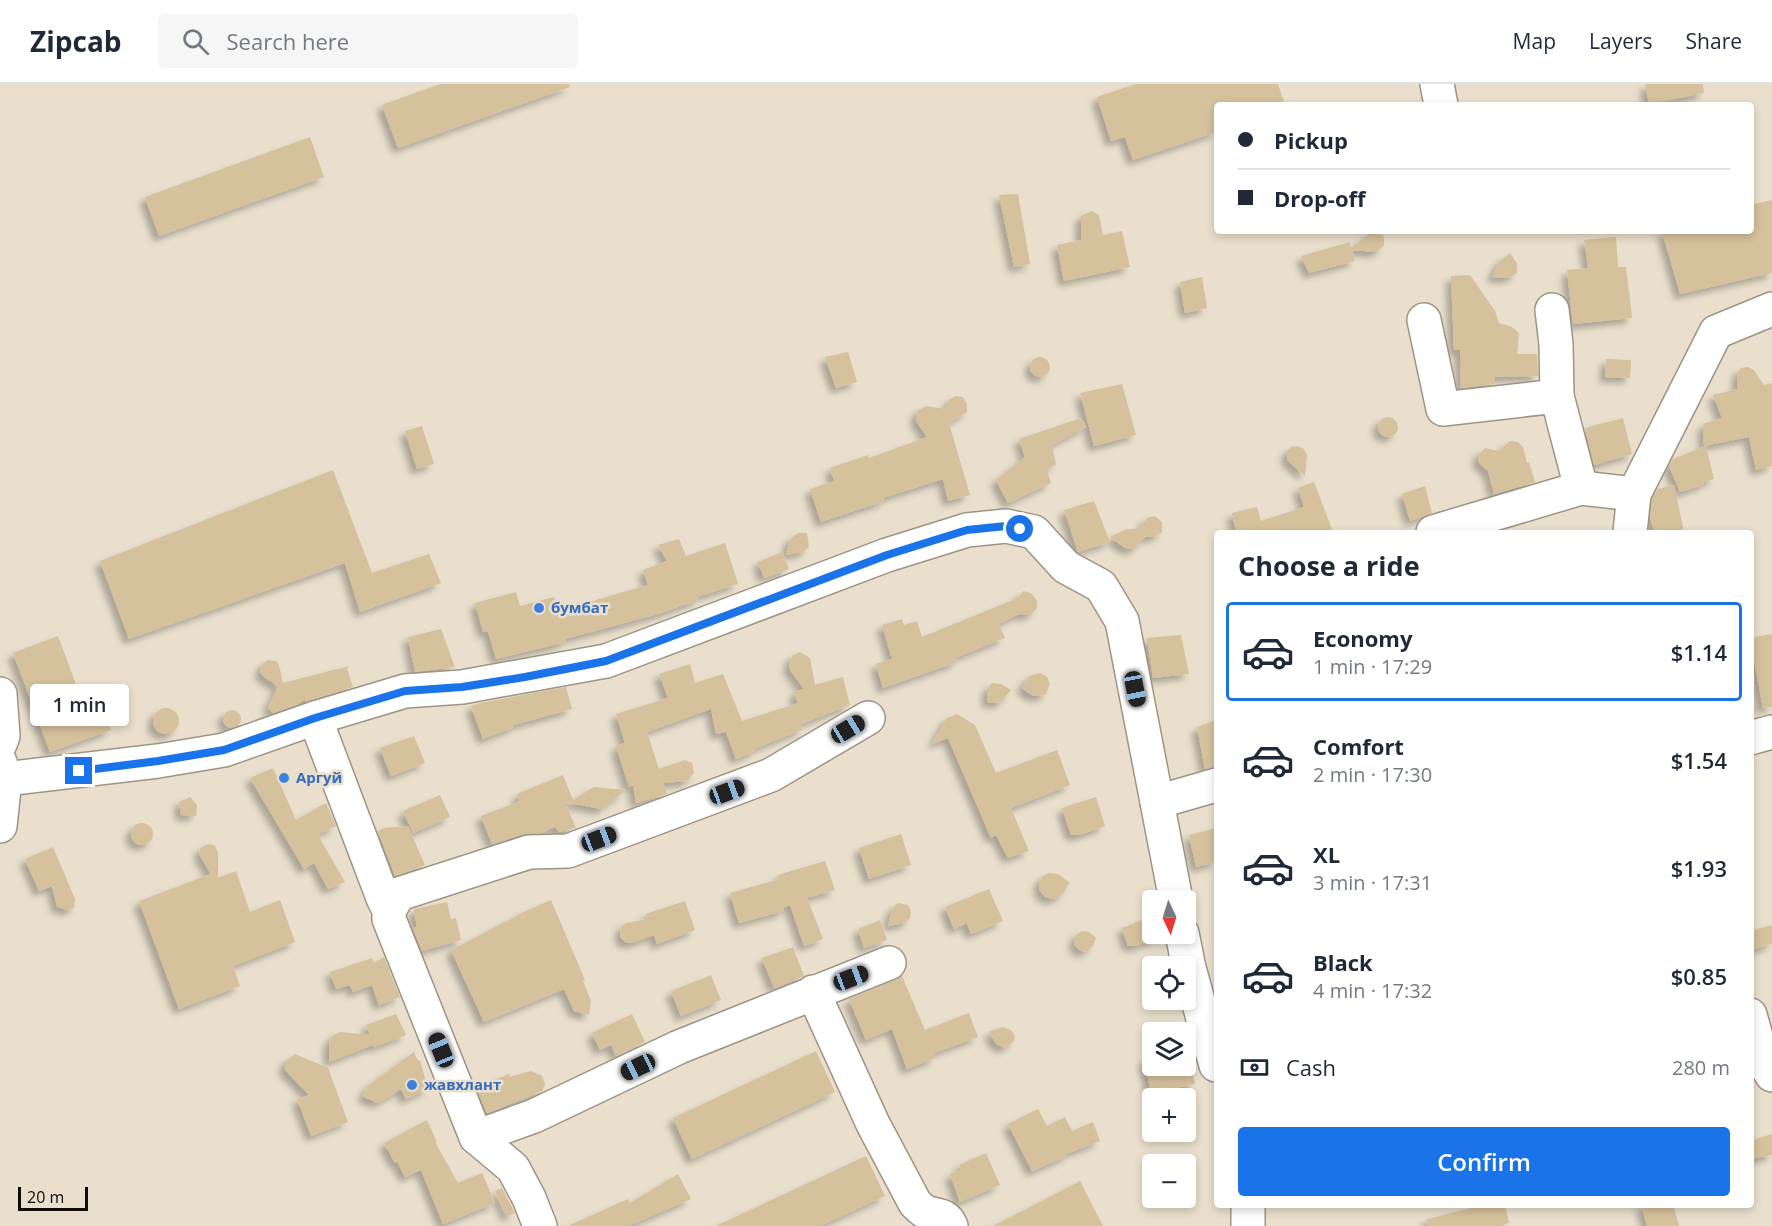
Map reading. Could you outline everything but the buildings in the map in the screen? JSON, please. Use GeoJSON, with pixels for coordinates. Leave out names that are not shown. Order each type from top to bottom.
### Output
{"type":"FeatureCollection","features":[{"type":"Feature","properties":{"kind":"street"},"geometry":{"type":"LineString","coordinates":[[1437,84],[1440,102]]}},
{"type":"Feature","properties":{"kind":"street"},"geometry":{"type":"LineString","coordinates":[[1630,530],[1634,494],[1716,332],[1772,309]]}},
{"type":"Feature","properties":{"kind":"street"},"geometry":{"type":"LineString","coordinates":[[1552,310],[1556,344],[1557,396],[1581,488]]}},
{"type":"Feature","properties":{"kind":"street"},"geometry":{"type":"LineString","coordinates":[[1424,320],[1443,409],[1557,396]]}},
{"type":"Feature","properties":{"kind":"street"},"geometry":{"type":"LineString","coordinates":[[1440,530],[1581,488],[1634,494]]}},
{"type":"Feature","properties":{"kind":"street"},"geometry":{"type":"LineString","coordinates":[[0,826],[3,770],[158,761],[224,750],[315,718],[405,691],[462,687],[606,661],[887,555],[967,530],[1006,526],[1034,532],[1066,567],[1101,586],[1122,621],[1174,890]]}},
{"type":"Feature","properties":{"kind":"street"},"geometry":{"type":"LineString","coordinates":[[0,694],[3,736],[0,744]]}},
{"type":"Feature","properties":{"kind":"street"},"geometry":{"type":"LineString","coordinates":[[315,718],[389,910],[389,919],[476,1137],[513,1168],[529,1198],[540,1226]]}},
{"type":"Feature","properties":{"kind":"street"},"geometry":{"type":"LineString","coordinates":[[389,910],[399,894],[529,852],[568,851],[771,775],[868,718]]}},
{"type":"Feature","properties":{"kind":"street"},"geometry":{"type":"LineString","coordinates":[[1754,737],[1772,732]]}},
{"type":"Feature","properties":{"kind":"street"},"geometry":{"type":"LineString","coordinates":[[1157,802],[1214,786]]}},
{"type":"Feature","properties":{"kind":"street"},"geometry":{"type":"LineString","coordinates":[[1190,944],[1203,963],[1214,1049]]}},
{"type":"Feature","properties":{"kind":"street"},"geometry":{"type":"LineString","coordinates":[[476,1137],[534,1116],[679,1047],[889,963]]}},
{"type":"Feature","properties":{"kind":"street"},"geometry":{"type":"LineString","coordinates":[[813,992],[873,1124],[915,1203],[926,1212],[939,1214],[948,1219],[951,1226]]}},
{"type":"Feature","properties":{"kind":"street"},"geometry":{"type":"LineString","coordinates":[[1754,1029],[1764,1065]]}},
{"type":"Feature","properties":{"kind":"street"},"geometry":{"type":"LineString","coordinates":[[1248,1208],[1248,1226]]}},
{"type":"Feature","properties":{"kind":"place","name":"бумбат"},"geometry":{"type":"Point","coordinates":[539,608]}},
{"type":"Feature","properties":{"kind":"place","name":"Аргуй"},"geometry":{"type":"Point","coordinates":[284,778]}},
{"type":"Feature","properties":{"kind":"place","name":"жавхлант"},"geometry":{"type":"Point","coordinates":[412,1085]}},
{"type":"Feature","properties":{"kind":"route"},"geometry":{"type":"LineString","coordinates":[[79,771],[224,750],[315,718],[405,691],[462,687],[606,661],[887,555],[967,530],[1006,526],[1020,529]]}}]}
